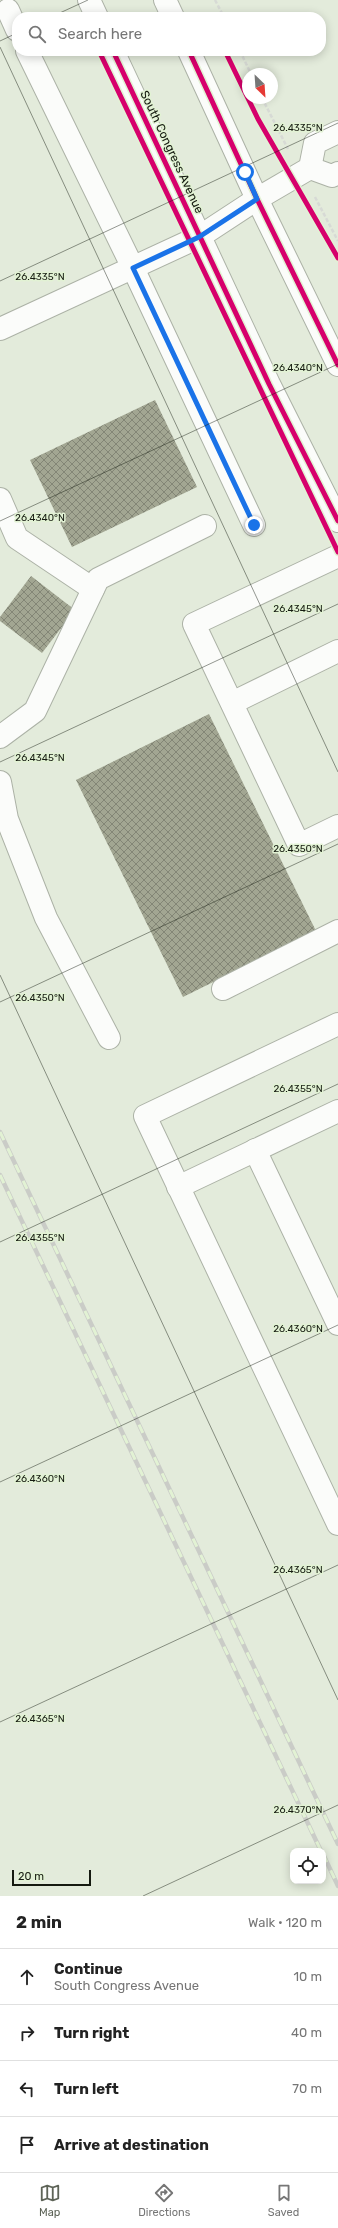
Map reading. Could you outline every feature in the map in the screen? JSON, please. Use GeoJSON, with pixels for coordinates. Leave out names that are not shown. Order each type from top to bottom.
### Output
{"type":"FeatureCollection","features":[{"type":"Feature","properties":{"kind":"main road"},"geometry":{"type":"LineString","coordinates":[[89,0],[95,12]]}},
{"type":"Feature","properties":{"kind":"main road"},"geometry":{"type":"LineString","coordinates":[[165,0],[171,12]]}},
{"type":"Feature","properties":{"kind":"main road"},"geometry":{"type":"LineString","coordinates":[[8,10],[12,19]]}},
{"type":"Feature","properties":{"kind":"main road"},"geometry":{"type":"LineString","coordinates":[[29,56],[133,268],[254,525]]}},
{"type":"Feature","properties":{"kind":"main road","name":"South Congress Avenue"},"geometry":{"type":"LineString","coordinates":[[115,56],[199,237],[338,521]]}},
{"type":"Feature","properties":{"kind":"main road"},"geometry":{"type":"LineString","coordinates":[[191,56],[257,199],[338,365]]}},
{"type":"Feature","properties":{"kind":"main road"},"geometry":{"type":"LineString","coordinates":[[0,329],[199,237],[257,199],[310,168],[315,143],[338,132]]}},
{"type":"Feature","properties":{"kind":"main road"},"geometry":{"type":"LineString","coordinates":[[310,168],[332,176],[338,173]]}},
{"type":"Feature","properties":{"kind":"main road"},"geometry":{"type":"LineString","coordinates":[[0,499],[17,538],[93,589]]}},
{"type":"Feature","properties":{"kind":"main road"},"geometry":{"type":"LineString","coordinates":[[0,737],[35,711],[98,580],[205,526]]}},
{"type":"Feature","properties":{"kind":"main road"},"geometry":{"type":"LineString","coordinates":[[338,556],[194,624],[299,845],[338,826]]}},
{"type":"Feature","properties":{"kind":"main road"},"geometry":{"type":"LineString","coordinates":[[232,704],[338,651]]}},
{"type":"Feature","properties":{"kind":"main road"},"geometry":{"type":"LineString","coordinates":[[0,782],[7,819],[46,918],[108,1038]]}},
{"type":"Feature","properties":{"kind":"main road"},"geometry":{"type":"LineString","coordinates":[[223,990],[338,931]]}},
{"type":"Feature","properties":{"kind":"main road"},"geometry":{"type":"LineString","coordinates":[[338,1024],[145,1116],[338,1524]]}},
{"type":"Feature","properties":{"kind":"main road"},"geometry":{"type":"LineString","coordinates":[[178,1187],[338,1111]]}},
{"type":"Feature","properties":{"kind":"main road"},"geometry":{"type":"LineString","coordinates":[[255,1150],[338,1324]]}},
{"type":"Feature","properties":{"kind":"path"},"geometry":{"type":"LineString","coordinates":[[216,0],[222,12]]}},
{"type":"Feature","properties":{"kind":"path"},"geometry":{"type":"LineString","coordinates":[[242,56],[248,68]]}},
{"type":"Feature","properties":{"kind":"building"},"geometry":{"type":"Polygon","coordinates":[[[155,400],[197,487],[72,547],[30,460],[155,400]]]}},
{"type":"Feature","properties":{"kind":"building"},"geometry":{"type":"Polygon","coordinates":[[[31,576],[75,610],[42,653],[0,621],[0,617],[31,576]]]}},
{"type":"Feature","properties":{"kind":"building"},"geometry":{"type":"Polygon","coordinates":[[[209,714],[316,931],[183,997],[76,780],[209,714]]]}},
{"type":"Feature","properties":{"kind":"railway"},"geometry":{"type":"LineString","coordinates":[[0,1132],[338,1844]]}},
{"type":"Feature","properties":{"kind":"railway"},"geometry":{"type":"LineString","coordinates":[[0,1175],[320,1848]]}},
{"type":"Feature","properties":{"kind":"railway"},"geometry":{"type":"LineString","coordinates":[[326,1860],[338,1886]]}},
{"type":"Feature","properties":{"kind":"cycle path"},"geometry":{"type":"LineString","coordinates":[[101,56],[338,552]]}},
{"type":"Feature","properties":{"kind":"cycle path"},"geometry":{"type":"LineString","coordinates":[[115,56],[269,384],[338,521]]}},
{"type":"Feature","properties":{"kind":"cycle path"},"geometry":{"type":"LineString","coordinates":[[191,56],[257,199],[338,365]]}},
{"type":"Feature","properties":{"kind":"cycle path"},"geometry":{"type":"LineString","coordinates":[[227,56],[258,119],[338,258]]}},
{"type":"Feature","properties":{"kind":"route"},"geometry":{"type":"LineString","coordinates":[[245,172],[257,199],[199,237],[133,268],[254,525]]}}]}
